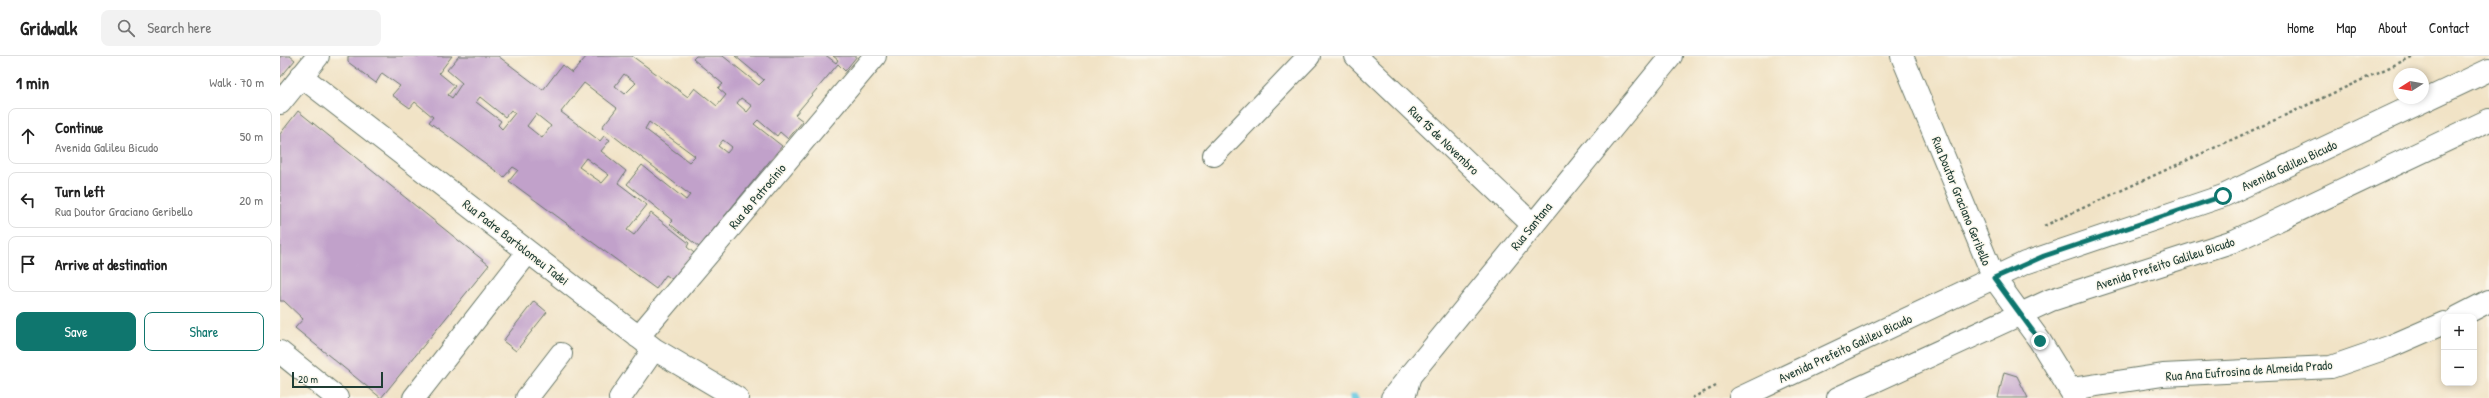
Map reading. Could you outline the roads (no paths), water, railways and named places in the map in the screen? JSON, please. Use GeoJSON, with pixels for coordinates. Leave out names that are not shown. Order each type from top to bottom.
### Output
{"type":"FeatureCollection","features":[{"type":"Feature","properties":{"kind":"street"},"geometry":{"type":"LineString","coordinates":[[280,103],[317,56]]}},
{"type":"Feature","properties":{"kind":"street","name":"Rua do Patrocínio"},"geometry":{"type":"LineString","coordinates":[[620,398],[646,343],[876,56]]}},
{"type":"Feature","properties":{"kind":"street"},"geometry":{"type":"LineString","coordinates":[[1214,155],[1309,56]]}},
{"type":"Feature","properties":{"kind":"street","name":"Rua 15 de Novembro"},"geometry":{"type":"LineString","coordinates":[[1356,56],[1532,224]]}},
{"type":"Feature","properties":{"kind":"street","name":"Rua Santana"},"geometry":{"type":"LineString","coordinates":[[1392,398],[1532,224],[1671,56]]}},
{"type":"Feature","properties":{"kind":"street","name":"Rua Doutor Graciano Geribello"},"geometry":{"type":"LineString","coordinates":[[1902,56],[1994,278],[2020,313],[2073,394]]}},
{"type":"Feature","properties":{"kind":"street","name":"Avenida Galileu Bicudo"},"geometry":{"type":"LineString","coordinates":[[1994,278],[2044,256],[2223,196],[2489,70]]}},
{"type":"Feature","properties":{"kind":"street","name":"Rua Padre Bartolomeu Tadei"},"geometry":{"type":"LineString","coordinates":[[301,76],[646,343],[737,398]]}},
{"type":"Feature","properties":{"kind":"street","name":"Avenida Prefeito Galileu Bicudo"},"geometry":{"type":"LineString","coordinates":[[1838,398],[2051,300],[2234,241],[2489,120]]}},
{"type":"Feature","properties":{"kind":"street"},"geometry":{"type":"LineString","coordinates":[[414,398],[528,252]]}},
{"type":"Feature","properties":{"kind":"street","name":"Avenida Prefeito Galileu Bicudo"},"geometry":{"type":"LineString","coordinates":[[1740,398],[1994,278]]}},
{"type":"Feature","properties":{"kind":"street"},"geometry":{"type":"LineString","coordinates":[[2464,314],[2489,301]]}},
{"type":"Feature","properties":{"kind":"street","name":"Rua Ana Eufrosina de Almeida Prado"},"geometry":{"type":"LineString","coordinates":[[2073,394],[2163,375],[2331,367],[2389,347],[2441,324]]}},
{"type":"Feature","properties":{"kind":"street"},"geometry":{"type":"LineString","coordinates":[[280,352],[337,398]]}},
{"type":"Feature","properties":{"kind":"street"},"geometry":{"type":"LineString","coordinates":[[527,398],[561,354]]}},
{"type":"Feature","properties":{"kind":"street"},"geometry":{"type":"LineString","coordinates":[[1404,398],[1410,375]]}}]}
